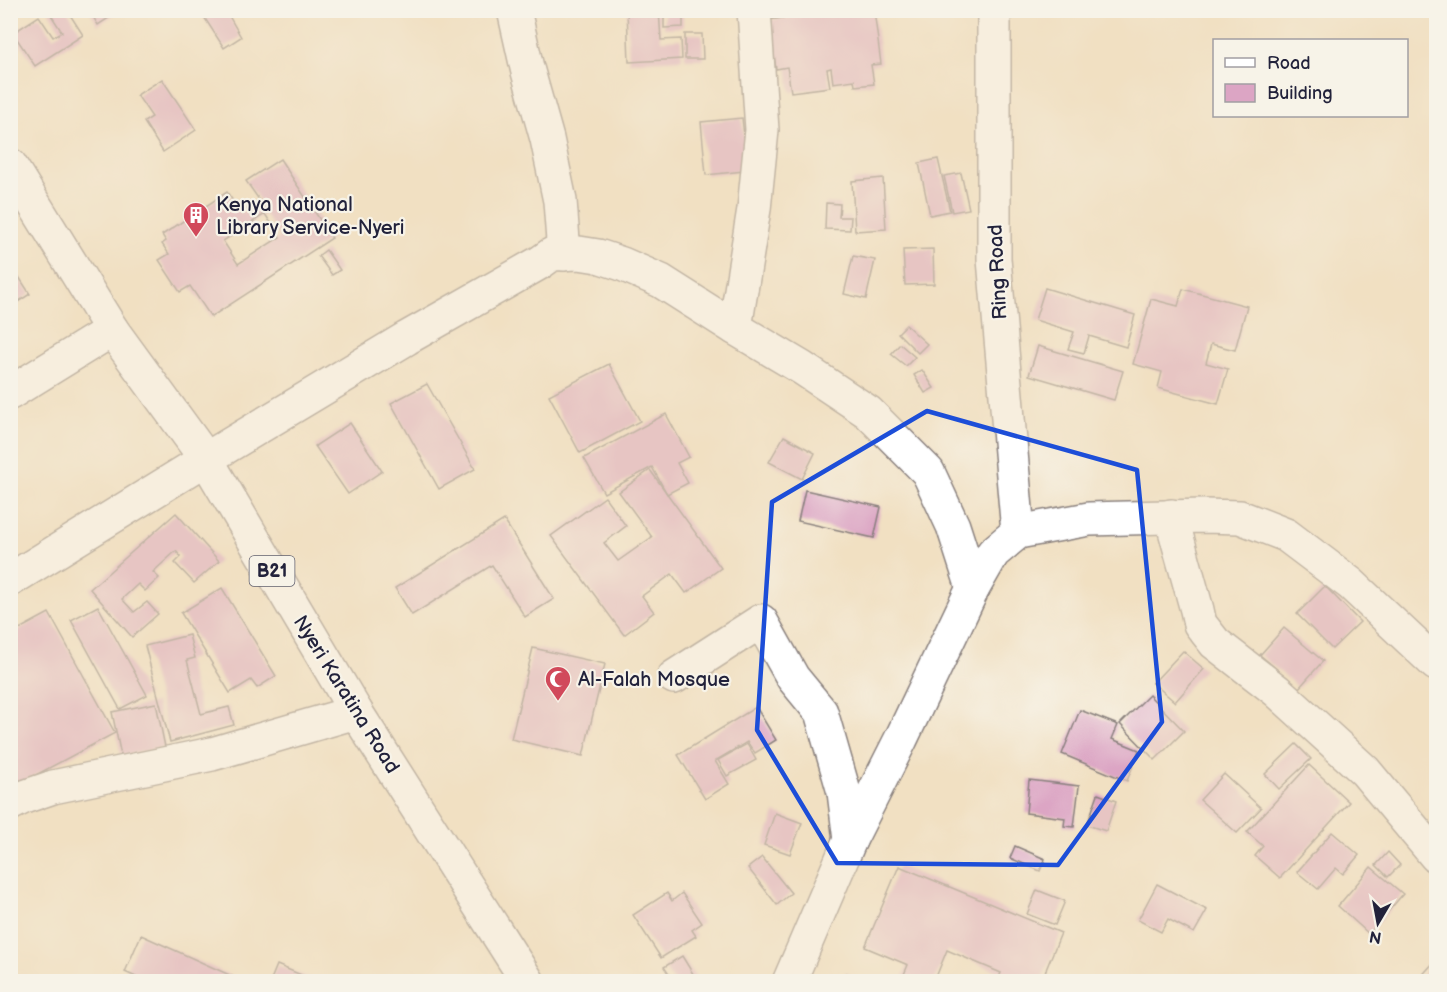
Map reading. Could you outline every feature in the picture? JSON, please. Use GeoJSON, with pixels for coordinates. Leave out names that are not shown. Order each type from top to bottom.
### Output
{"type":"FeatureCollection","features":[{"type":"Feature","properties":{"kind":"main road"},"geometry":{"type":"LineString","coordinates":[[514,10],[560,201],[564,254]]}},
{"type":"Feature","properties":{"kind":"main road"},"geometry":{"type":"LineString","coordinates":[[735,328],[754,209],[762,130],[754,10]]}},
{"type":"Feature","properties":{"kind":"main road","name":"Ring Road"},"geometry":{"type":"LineString","coordinates":[[994,10],[994,259],[1018,532]]}},
{"type":"Feature","properties":{"kind":"main road","name":"Nyeri Karatina Road"},"geometry":{"type":"LineString","coordinates":[[10,165],[112,330],[206,459],[356,712],[528,981]]}},
{"type":"Feature","properties":{"kind":"main road"},"geometry":{"type":"LineString","coordinates":[[10,580],[407,338],[552,254],[579,253],[598,256],[622,264],[661,281],[802,368],[868,412],[928,472],[953,526],[973,588]]}},
{"type":"Feature","properties":{"kind":"main road"},"geometry":{"type":"LineString","coordinates":[[10,393],[112,330]]}},
{"type":"Feature","properties":{"kind":"main road"},"geometry":{"type":"LineString","coordinates":[[1171,516],[1200,624],[1215,643],[1277,691],[1365,771],[1437,856]]}},
{"type":"Feature","properties":{"kind":"main road"},"geometry":{"type":"LineString","coordinates":[[789,981],[850,840],[973,588],[993,553],[1018,532],[1089,519],[1171,516],[1240,517],[1286,535],[1351,584],[1437,664]]}},
{"type":"Feature","properties":{"kind":"main road"},"geometry":{"type":"LineString","coordinates":[[675,677],[761,621],[794,678],[821,712],[844,792],[850,840]]}},
{"type":"Feature","properties":{"kind":"main road"},"geometry":{"type":"LineString","coordinates":[[10,804],[53,787],[212,754],[356,712]]}},
{"type":"Feature","properties":{"kind":"highlighted area"},"geometry":{"type":"Polygon","coordinates":[[[927,411],[1137,470],[1162,722],[1058,865],[837,863],[757,730],[772,502],[927,411]]]}},
{"type":"Feature","properties":{"kind":"building"},"geometry":{"type":"Polygon","coordinates":[[[67,10],[83,35],[35,66],[13,33],[39,16],[53,37],[62,32],[49,12],[67,10]]]}},
{"type":"Feature","properties":{"kind":"building"},"geometry":{"type":"Polygon","coordinates":[[[89,10],[121,10],[98,25],[89,10]]]}},
{"type":"Feature","properties":{"kind":"building"},"geometry":{"type":"Polygon","coordinates":[[[214,10],[238,10],[229,16],[241,37],[224,48],[204,17],[214,10]]]}},
{"type":"Feature","properties":{"kind":"building"},"geometry":{"type":"Polygon","coordinates":[[[627,10],[659,10],[661,40],[681,39],[682,59],[629,62],[627,10]]]}},
{"type":"Feature","properties":{"kind":"building"},"geometry":{"type":"Polygon","coordinates":[[[664,10],[683,10],[683,27],[664,28],[664,10]]]}},
{"type":"Feature","properties":{"kind":"building"},"geometry":{"type":"Polygon","coordinates":[[[836,10],[874,10],[881,64],[871,65],[874,84],[855,86],[854,80],[833,83],[831,68],[827,69],[830,87],[791,92],[787,67],[776,69],[769,20],[836,10]]]}},
{"type":"Feature","properties":{"kind":"building"},"geometry":{"type":"Polygon","coordinates":[[[685,34],[702,34],[703,59],[685,59],[685,34]]]}},
{"type":"Feature","properties":{"kind":"building"},"geometry":{"type":"Polygon","coordinates":[[[162,79],[196,130],[163,152],[144,122],[152,117],[137,95],[162,79]]]}},
{"type":"Feature","properties":{"kind":"building"},"geometry":{"type":"Polygon","coordinates":[[[742,118],[744,136],[750,135],[744,171],[706,175],[701,122],[742,118]]]}},
{"type":"Feature","properties":{"kind":"building","name":"Kenya National Library Service-Nyeri"},"geometry":{"type":"Polygon","coordinates":[[[280,159],[332,238],[211,317],[190,286],[180,292],[159,260],[169,254],[162,244],[166,241],[162,235],[227,192],[241,213],[260,201],[246,181],[280,159]],[[265,214],[223,241],[238,264],[280,237],[265,214]]]}},
{"type":"Feature","properties":{"kind":"building"},"geometry":{"type":"Polygon","coordinates":[[[938,159],[950,211],[930,215],[919,163],[938,159]]]}},
{"type":"Feature","properties":{"kind":"building"},"geometry":{"type":"Polygon","coordinates":[[[961,173],[969,209],[952,212],[944,176],[961,173]]]}},
{"type":"Feature","properties":{"kind":"building"},"geometry":{"type":"Polygon","coordinates":[[[883,178],[886,229],[855,231],[852,181],[883,178]]]}},
{"type":"Feature","properties":{"kind":"building"},"geometry":{"type":"Polygon","coordinates":[[[826,203],[840,204],[839,217],[851,217],[850,230],[825,229],[826,203]]]}},
{"type":"Feature","properties":{"kind":"building"},"geometry":{"type":"Polygon","coordinates":[[[933,249],[934,284],[905,285],[903,250],[933,249]]]}},
{"type":"Feature","properties":{"kind":"building"},"geometry":{"type":"Polygon","coordinates":[[[326,250],[340,270],[332,275],[318,256],[326,250]]]}},
{"type":"Feature","properties":{"kind":"building"},"geometry":{"type":"Polygon","coordinates":[[[853,256],[875,260],[866,299],[844,294],[853,256]]]}},
{"type":"Feature","properties":{"kind":"building"},"geometry":{"type":"Polygon","coordinates":[[[10,263],[30,294],[10,307],[10,263]]]}},
{"type":"Feature","properties":{"kind":"building"},"geometry":{"type":"Polygon","coordinates":[[[1045,288],[1135,315],[1126,347],[1089,336],[1084,353],[1068,349],[1074,332],[1035,320],[1045,288]]]}},
{"type":"Feature","properties":{"kind":"building"},"geometry":{"type":"Polygon","coordinates":[[[1183,289],[1247,306],[1235,350],[1211,344],[1206,363],[1228,369],[1218,404],[1158,388],[1162,372],[1133,364],[1151,299],[1178,306],[1183,289]]]}},
{"type":"Feature","properties":{"kind":"building"},"geometry":{"type":"Polygon","coordinates":[[[906,325],[927,344],[918,353],[898,333],[906,325]]]}},
{"type":"Feature","properties":{"kind":"building"},"geometry":{"type":"Polygon","coordinates":[[[900,344],[915,357],[906,366],[891,354],[900,344]]]}},
{"type":"Feature","properties":{"kind":"building"},"geometry":{"type":"Polygon","coordinates":[[[1038,346],[1123,371],[1114,400],[1029,375],[1038,346]]]}},
{"type":"Feature","properties":{"kind":"building"},"geometry":{"type":"Polygon","coordinates":[[[609,364],[640,421],[580,453],[549,395],[609,364]]]}},
{"type":"Feature","properties":{"kind":"building"},"geometry":{"type":"Polygon","coordinates":[[[922,370],[934,388],[925,393],[914,375],[922,370]]]}},
{"type":"Feature","properties":{"kind":"building"},"geometry":{"type":"Polygon","coordinates":[[[427,384],[475,469],[439,489],[391,403],[427,384]]]}},
{"type":"Feature","properties":{"kind":"building"},"geometry":{"type":"Polygon","coordinates":[[[666,414],[689,457],[677,463],[688,483],[667,494],[652,467],[604,493],[584,458],[666,414]]]}},
{"type":"Feature","properties":{"kind":"building"},"geometry":{"type":"Polygon","coordinates":[[[350,423],[382,471],[348,494],[315,446],[350,423]]]}},
{"type":"Feature","properties":{"kind":"building"},"geometry":{"type":"Polygon","coordinates":[[[784,436],[815,453],[802,479],[769,462],[784,436]]]}},
{"type":"Feature","properties":{"kind":"building"},"geometry":{"type":"Polygon","coordinates":[[[650,470],[721,568],[686,593],[672,574],[642,596],[654,612],[624,635],[551,536],[605,497],[626,526],[604,543],[618,561],[652,537],[619,492],[650,470]]]}},
{"type":"Feature","properties":{"kind":"building"},"geometry":{"type":"Polygon","coordinates":[[[805,490],[881,507],[874,538],[798,521],[805,490]]]}},
{"type":"Feature","properties":{"kind":"building"},"geometry":{"type":"Polygon","coordinates":[[[176,513],[219,561],[194,583],[175,563],[181,557],[176,551],[153,572],[159,578],[145,591],[138,584],[122,599],[134,612],[147,602],[158,614],[132,637],[90,589],[176,513]]]}},
{"type":"Feature","properties":{"kind":"building"},"geometry":{"type":"Polygon","coordinates":[[[504,520],[554,599],[525,617],[492,565],[412,615],[395,588],[504,520]]]}},
{"type":"Feature","properties":{"kind":"building"},"geometry":{"type":"Polygon","coordinates":[[[1325,586],[1360,622],[1332,649],[1297,614],[1325,586]]]}},
{"type":"Feature","properties":{"kind":"building"},"geometry":{"type":"Polygon","coordinates":[[[222,588],[276,676],[257,688],[251,680],[230,693],[181,613],[222,588]]]}},
{"type":"Feature","properties":{"kind":"building"},"geometry":{"type":"Polygon","coordinates":[[[98,606],[147,695],[120,709],[71,620],[98,606]]]}},
{"type":"Feature","properties":{"kind":"building"},"geometry":{"type":"Polygon","coordinates":[[[49,613],[115,733],[15,786],[10,778],[10,634],[49,613]]]}},
{"type":"Feature","properties":{"kind":"building"},"geometry":{"type":"Polygon","coordinates":[[[1284,628],[1323,661],[1299,688],[1260,655],[1284,628]]]}},
{"type":"Feature","properties":{"kind":"building"},"geometry":{"type":"Polygon","coordinates":[[[189,635],[195,658],[187,660],[201,714],[229,707],[234,725],[170,742],[145,646],[189,635]]]}},
{"type":"Feature","properties":{"kind":"building","name":"Al-Falah Mosque"},"geometry":{"type":"Polygon","coordinates":[[[533,648],[605,664],[583,756],[511,739],[533,648]]]}},
{"type":"Feature","properties":{"kind":"building"},"geometry":{"type":"Polygon","coordinates":[[[1183,651],[1204,669],[1175,702],[1153,683],[1183,651]]]}},
{"type":"Feature","properties":{"kind":"building"},"geometry":{"type":"Polygon","coordinates":[[[1149,695],[1184,731],[1155,760],[1120,724],[1149,695]]]}},
{"type":"Feature","properties":{"kind":"building"},"geometry":{"type":"Polygon","coordinates":[[[156,703],[165,747],[121,756],[112,712],[156,703]]]}},
{"type":"Feature","properties":{"kind":"building"},"geometry":{"type":"Polygon","coordinates":[[[756,707],[776,740],[755,753],[747,742],[715,761],[729,784],[705,799],[678,755],[756,707]]]}},
{"type":"Feature","properties":{"kind":"building"},"geometry":{"type":"Polygon","coordinates":[[[1080,710],[1118,725],[1112,739],[1139,750],[1127,781],[1062,754],[1080,710]]]}},
{"type":"Feature","properties":{"kind":"building"},"geometry":{"type":"Polygon","coordinates":[[[747,744],[756,760],[727,776],[718,760],[747,744]]]}},
{"type":"Feature","properties":{"kind":"building"},"geometry":{"type":"Polygon","coordinates":[[[1296,744],[1311,759],[1279,789],[1265,774],[1296,744]]]}},
{"type":"Feature","properties":{"kind":"building"},"geometry":{"type":"Polygon","coordinates":[[[1309,765],[1349,802],[1280,878],[1255,856],[1263,846],[1247,832],[1309,765]]]}},
{"type":"Feature","properties":{"kind":"building"},"geometry":{"type":"Polygon","coordinates":[[[1224,774],[1261,808],[1237,833],[1200,800],[1224,774]]]}},
{"type":"Feature","properties":{"kind":"building"},"geometry":{"type":"Polygon","coordinates":[[[1029,780],[1079,786],[1074,827],[1064,826],[1065,818],[1026,813],[1029,780]]]}},
{"type":"Feature","properties":{"kind":"building"},"geometry":{"type":"Polygon","coordinates":[[[1098,794],[1116,801],[1106,831],[1087,825],[1098,794]]]}},
{"type":"Feature","properties":{"kind":"building"},"geometry":{"type":"Polygon","coordinates":[[[775,813],[802,823],[790,854],[764,845],[775,813]]]}},
{"type":"Feature","properties":{"kind":"building"},"geometry":{"type":"Polygon","coordinates":[[[1332,832],[1359,855],[1343,874],[1336,868],[1318,889],[1297,872],[1332,832]]]}},
{"type":"Feature","properties":{"kind":"building"},"geometry":{"type":"Polygon","coordinates":[[[1015,846],[1045,859],[1040,871],[1010,858],[1015,846]]]}},
{"type":"Feature","properties":{"kind":"building"},"geometry":{"type":"Polygon","coordinates":[[[1388,852],[1400,865],[1388,877],[1376,865],[1388,852]]]}},
{"type":"Feature","properties":{"kind":"building"},"geometry":{"type":"Polygon","coordinates":[[[762,857],[791,893],[777,905],[748,868],[762,857]]]}},
{"type":"Feature","properties":{"kind":"building"},"geometry":{"type":"Polygon","coordinates":[[[899,866],[1061,933],[1041,982],[997,982],[1001,973],[947,950],[934,982],[908,982],[902,979],[908,965],[865,947],[899,866]]]}},
{"type":"Feature","properties":{"kind":"building"},"geometry":{"type":"Polygon","coordinates":[[[1371,867],[1403,894],[1369,934],[1338,906],[1371,867]]]}},
{"type":"Feature","properties":{"kind":"building"},"geometry":{"type":"Polygon","coordinates":[[[1157,884],[1207,910],[1194,933],[1168,919],[1161,932],[1138,920],[1157,884]]]}},
{"type":"Feature","properties":{"kind":"building"},"geometry":{"type":"Polygon","coordinates":[[[1037,890],[1065,901],[1055,925],[1027,914],[1037,890]]]}},
{"type":"Feature","properties":{"kind":"building"},"geometry":{"type":"Polygon","coordinates":[[[667,893],[672,901],[682,893],[702,923],[692,930],[696,936],[661,958],[633,915],[667,893]]]}},
{"type":"Feature","properties":{"kind":"building"},"geometry":{"type":"Polygon","coordinates":[[[141,935],[245,982],[147,982],[125,972],[141,935]]]}},
{"type":"Feature","properties":{"kind":"building"},"geometry":{"type":"Polygon","coordinates":[[[682,956],[698,982],[674,982],[664,967],[682,956]]]}},
{"type":"Feature","properties":{"kind":"building"},"geometry":{"type":"Polygon","coordinates":[[[1436,960],[1436,982],[1416,982],[1436,960]]]}},
{"type":"Feature","properties":{"kind":"building"},"geometry":{"type":"Polygon","coordinates":[[[277,965],[311,979],[310,982],[270,982],[277,965]]]}},
{"type":"Feature","properties":{"kind":"building"},"geometry":{"type":"Polygon","coordinates":[[[846,973],[865,982],[842,982],[846,973]]]}},
{"type":"Feature","properties":{"kind":"place","name":"Kenya National Library Service-Nyeri"},"geometry":{"type":"Point","coordinates":[196,238]}},
{"type":"Feature","properties":{"kind":"place","name":"Al-Falah Mosque"},"geometry":{"type":"Point","coordinates":[558,702]}}]}
